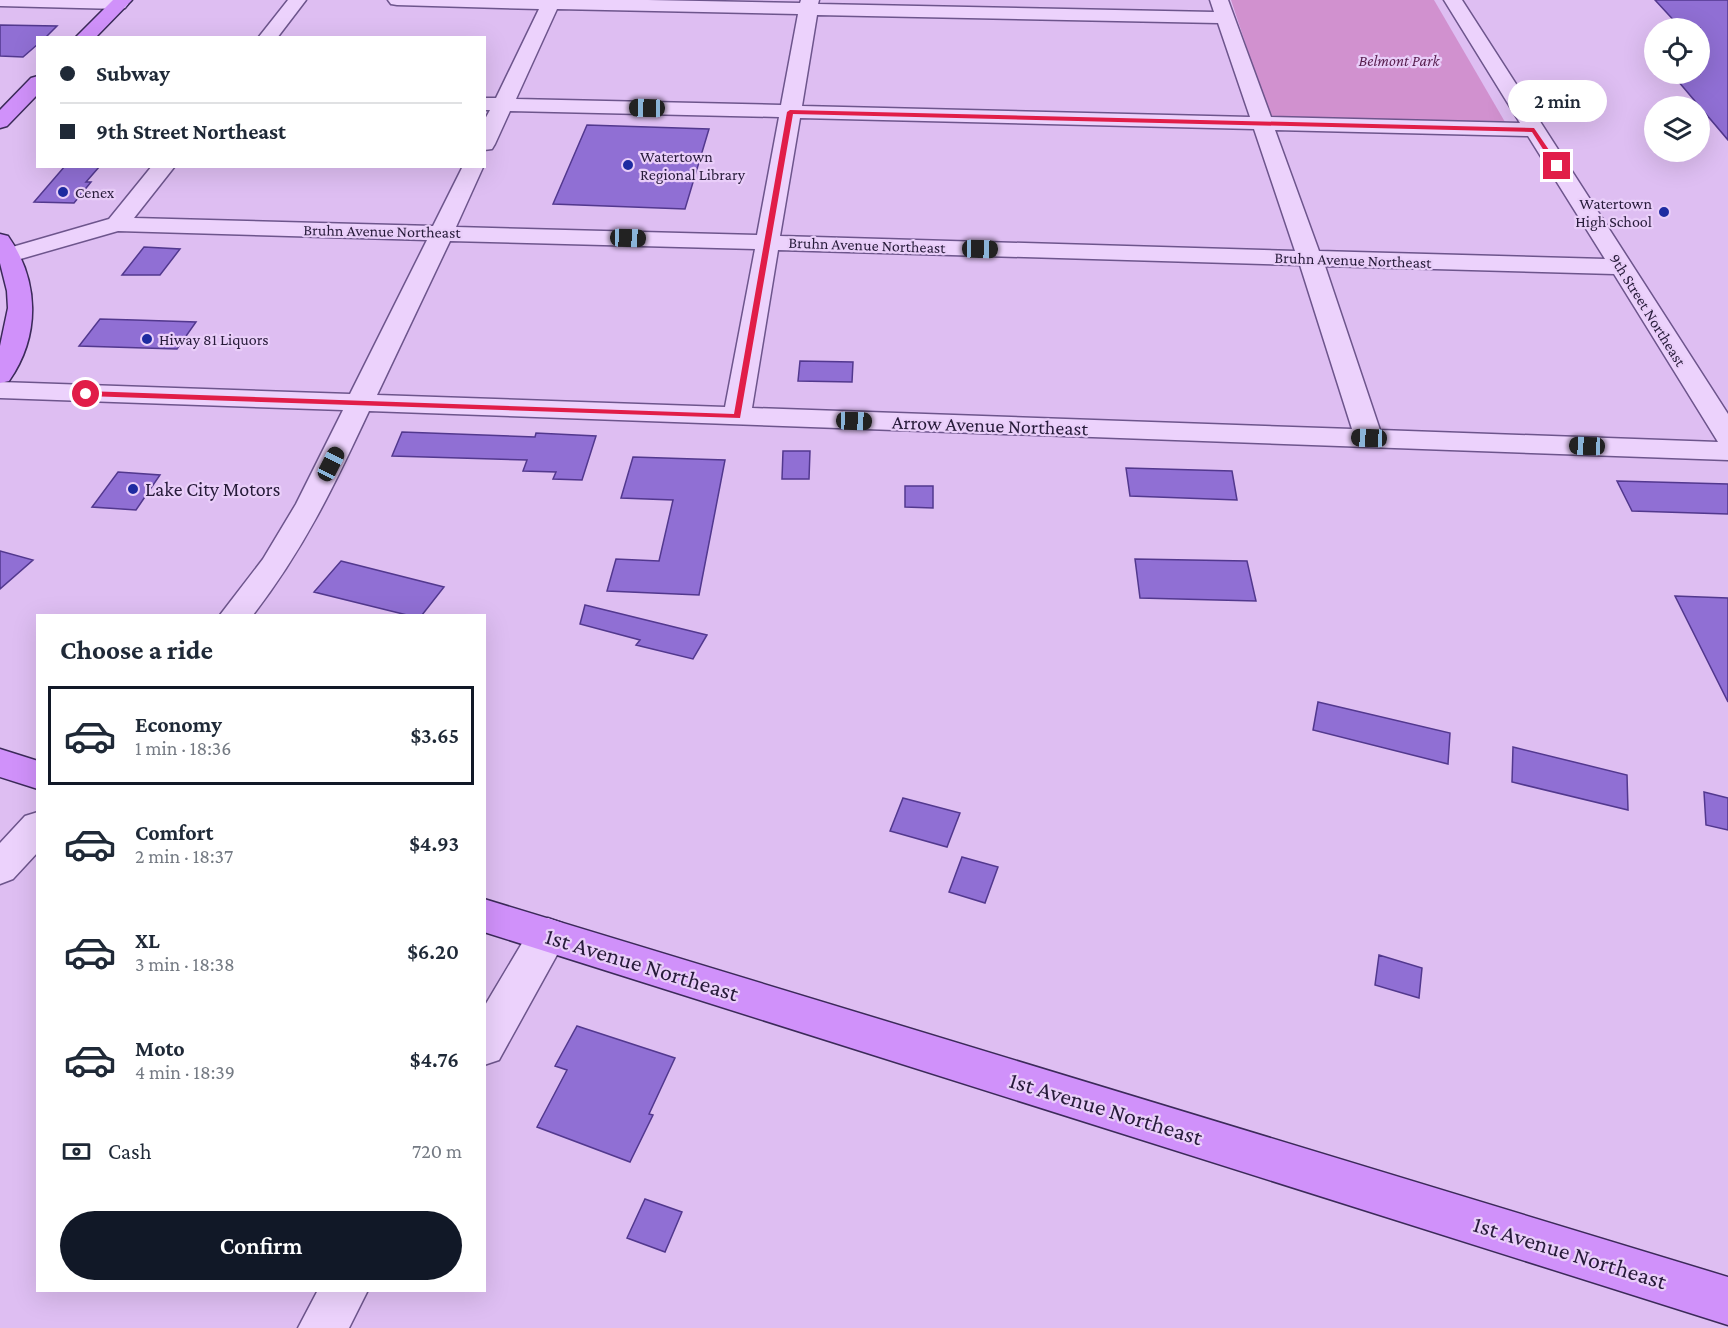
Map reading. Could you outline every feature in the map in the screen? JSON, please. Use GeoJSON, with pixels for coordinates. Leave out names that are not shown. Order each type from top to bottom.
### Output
{"type":"FeatureCollection","features":[{"type":"Feature","properties":{"kind":"main road"},"geometry":{"type":"LineString","coordinates":[[86,36],[121,2]]}},
{"type":"Feature","properties":{"kind":"main road"},"geometry":{"type":"LineString","coordinates":[[0,122],[34,89]]}},
{"type":"Feature","properties":{"kind":"main road"},"geometry":{"type":"LineString","coordinates":[[0,375],[11,354],[21,316],[20,282],[5,248]]}},
{"type":"Feature","properties":{"kind":"main road"},"geometry":{"type":"LineString","coordinates":[[0,764],[36,774]]}},
{"type":"Feature","properties":{"kind":"main road","name":"1st Avenue Northeast"},"geometry":{"type":"LineString","coordinates":[[486,916],[1728,1301]]}},
{"type":"Feature","properties":{"kind":"street"},"geometry":{"type":"LineString","coordinates":[[269,36],[297,0]]}},
{"type":"Feature","properties":{"kind":"street"},"geometry":{"type":"LineString","coordinates":[[397,0],[1222,9],[1310,258],[1369,438]]}},
{"type":"Feature","properties":{"kind":"street","name":"9th Street Northeast"},"geometry":{"type":"LineString","coordinates":[[1453,0],[1728,436]]}},
{"type":"Feature","properties":{"kind":"street"},"geometry":{"type":"LineString","coordinates":[[0,1],[121,2]]}},
{"type":"Feature","properties":{"kind":"street"},"geometry":{"type":"LineString","coordinates":[[486,136],[494,105],[551,2]]}},
{"type":"Feature","properties":{"kind":"street"},"geometry":{"type":"LineString","coordinates":[[737,417],[809,5]]}},
{"type":"Feature","properties":{"kind":"street"},"geometry":{"type":"LineString","coordinates":[[494,105],[1534,130]]}},
{"type":"Feature","properties":{"kind":"street"},"geometry":{"type":"LineString","coordinates":[[117,224],[162,168]]}},
{"type":"Feature","properties":{"kind":"street"},"geometry":{"type":"LineString","coordinates":[[237,614],[274,566],[296,532],[361,404],[473,168]]}},
{"type":"Feature","properties":{"kind":"street","name":"Bruhn Avenue Northeast"},"geometry":{"type":"LineString","coordinates":[[5,248],[117,224],[1622,267]]}},
{"type":"Feature","properties":{"kind":"street","name":"Arrow Avenue Northeast"},"geometry":{"type":"LineString","coordinates":[[0,390],[1728,452]]}},
{"type":"Feature","properties":{"kind":"street"},"geometry":{"type":"LineString","coordinates":[[0,868],[36,829]]}},
{"type":"Feature","properties":{"kind":"street"},"geometry":{"type":"LineString","coordinates":[[486,1043],[548,935]]}},
{"type":"Feature","properties":{"kind":"street"},"geometry":{"type":"LineString","coordinates":[[322,1328],[343,1292]]}},
{"type":"Feature","properties":{"kind":"green space","name":"Belmont Park"},"geometry":{"type":"Polygon","coordinates":[[[1231,0],[1434,0],[1505,122],[1270,117],[1231,0]]]}},
{"type":"Feature","properties":{"kind":"building"},"geometry":{"type":"Polygon","coordinates":[[[1655,0],[1728,0],[1728,140],[1710,119],[1710,96],[1691,96],[1680,84],[1710,84],[1710,18],[1672,18],[1655,0]]]}},
{"type":"Feature","properties":{"kind":"building"},"geometry":{"type":"Polygon","coordinates":[[[0,25],[57,26],[47,36],[36,36],[36,46],[23,57],[0,56],[0,25]]]}},
{"type":"Feature","properties":{"kind":"building","name":"Watertown Regional Library"},"geometry":{"type":"Polygon","coordinates":[[[587,125],[709,129],[685,209],[553,204],[587,125]]]}},
{"type":"Feature","properties":{"kind":"building","name":"Cenex"},"geometry":{"type":"Polygon","coordinates":[[[63,168],[98,168],[86,182],[91,182],[74,203],[34,202],[63,168]]]}},
{"type":"Feature","properties":{"kind":"building"},"geometry":{"type":"Polygon","coordinates":[[[144,247],[180,249],[160,275],[122,275],[144,247]]]}},
{"type":"Feature","properties":{"kind":"building"},"geometry":{"type":"Polygon","coordinates":[[[100,319],[196,322],[177,349],[79,346],[100,319]]]}},
{"type":"Feature","properties":{"kind":"building"},"geometry":{"type":"Polygon","coordinates":[[[800,361],[853,362],[852,382],[798,381],[800,361]]]}},
{"type":"Feature","properties":{"kind":"building"},"geometry":{"type":"Polygon","coordinates":[[[402,432],[535,437],[536,433],[596,436],[582,480],[553,479],[556,472],[523,471],[527,460],[392,456],[402,432]]]}},
{"type":"Feature","properties":{"kind":"building"},"geometry":{"type":"Polygon","coordinates":[[[783,451],[810,451],[809,479],[782,479],[783,451]]]}},
{"type":"Feature","properties":{"kind":"building"},"geometry":{"type":"Polygon","coordinates":[[[633,457],[725,460],[699,595],[607,591],[616,559],[659,561],[673,500],[621,498],[633,457]]]}},
{"type":"Feature","properties":{"kind":"building"},"geometry":{"type":"Polygon","coordinates":[[[1126,468],[1232,471],[1237,500],[1130,496],[1126,468]]]}},
{"type":"Feature","properties":{"kind":"building"},"geometry":{"type":"Polygon","coordinates":[[[118,472],[160,475],[136,510],[92,507],[118,472]]]}},
{"type":"Feature","properties":{"kind":"building"},"geometry":{"type":"Polygon","coordinates":[[[1617,481],[1728,484],[1728,514],[1632,511],[1617,481]]]}},
{"type":"Feature","properties":{"kind":"building"},"geometry":{"type":"Polygon","coordinates":[[[905,486],[933,486],[933,508],[905,507],[905,486]]]}},
{"type":"Feature","properties":{"kind":"building"},"geometry":{"type":"Polygon","coordinates":[[[0,551],[33,560],[0,589],[0,551]]]}},
{"type":"Feature","properties":{"kind":"building"},"geometry":{"type":"Polygon","coordinates":[[[1135,559],[1247,561],[1256,601],[1140,598],[1135,559]]]}},
{"type":"Feature","properties":{"kind":"building"},"geometry":{"type":"Polygon","coordinates":[[[341,561],[444,587],[423,614],[403,614],[314,592],[341,561]]]}},
{"type":"Feature","properties":{"kind":"building"},"geometry":{"type":"Polygon","coordinates":[[[1675,596],[1728,598],[1728,702],[1675,596]]]}},
{"type":"Feature","properties":{"kind":"building"},"geometry":{"type":"Polygon","coordinates":[[[585,605],[707,635],[693,659],[636,645],[640,640],[580,624],[585,605]]]}},
{"type":"Feature","properties":{"kind":"building"},"geometry":{"type":"Polygon","coordinates":[[[1318,702],[1450,733],[1448,764],[1313,730],[1318,702]]]}},
{"type":"Feature","properties":{"kind":"building"},"geometry":{"type":"Polygon","coordinates":[[[1513,747],[1627,775],[1628,810],[1512,782],[1513,747]]]}},
{"type":"Feature","properties":{"kind":"building"},"geometry":{"type":"Polygon","coordinates":[[[1704,792],[1728,798],[1728,830],[1706,825],[1704,792]]]}},
{"type":"Feature","properties":{"kind":"building"},"geometry":{"type":"Polygon","coordinates":[[[903,798],[960,813],[947,847],[890,831],[903,798]]]}},
{"type":"Feature","properties":{"kind":"building"},"geometry":{"type":"Polygon","coordinates":[[[962,857],[998,867],[985,903],[949,892],[962,857]]]}},
{"type":"Feature","properties":{"kind":"building"},"geometry":{"type":"Polygon","coordinates":[[[1379,955],[1422,968],[1419,998],[1375,985],[1379,955]]]}},
{"type":"Feature","properties":{"kind":"building"},"geometry":{"type":"Polygon","coordinates":[[[577,1026],[675,1058],[649,1114],[653,1115],[630,1162],[537,1127],[567,1070],[555,1066],[577,1026]]]}},
{"type":"Feature","properties":{"kind":"building"},"geometry":{"type":"Polygon","coordinates":[[[645,1199],[682,1212],[665,1252],[627,1238],[645,1199]]]}},
{"type":"Feature","properties":{"kind":"place","name":"Watertown Regional Library"},"geometry":{"type":"Point","coordinates":[628,165]}},
{"type":"Feature","properties":{"kind":"place","name":"Cenex"},"geometry":{"type":"Point","coordinates":[63,192]}},
{"type":"Feature","properties":{"kind":"place","name":"Watertown High School"},"geometry":{"type":"Point","coordinates":[1664,212]}},
{"type":"Feature","properties":{"kind":"place","name":"Hiway 81 Liquors"},"geometry":{"type":"Point","coordinates":[147,339]}},
{"type":"Feature","properties":{"kind":"place","name":"Lake City Motors"},"geometry":{"type":"Point","coordinates":[133,489]}},
{"type":"Feature","properties":{"kind":"route"},"geometry":{"type":"LineString","coordinates":[[86,394],[737,417],[790,112],[1534,130],[1557,166]]}}]}
